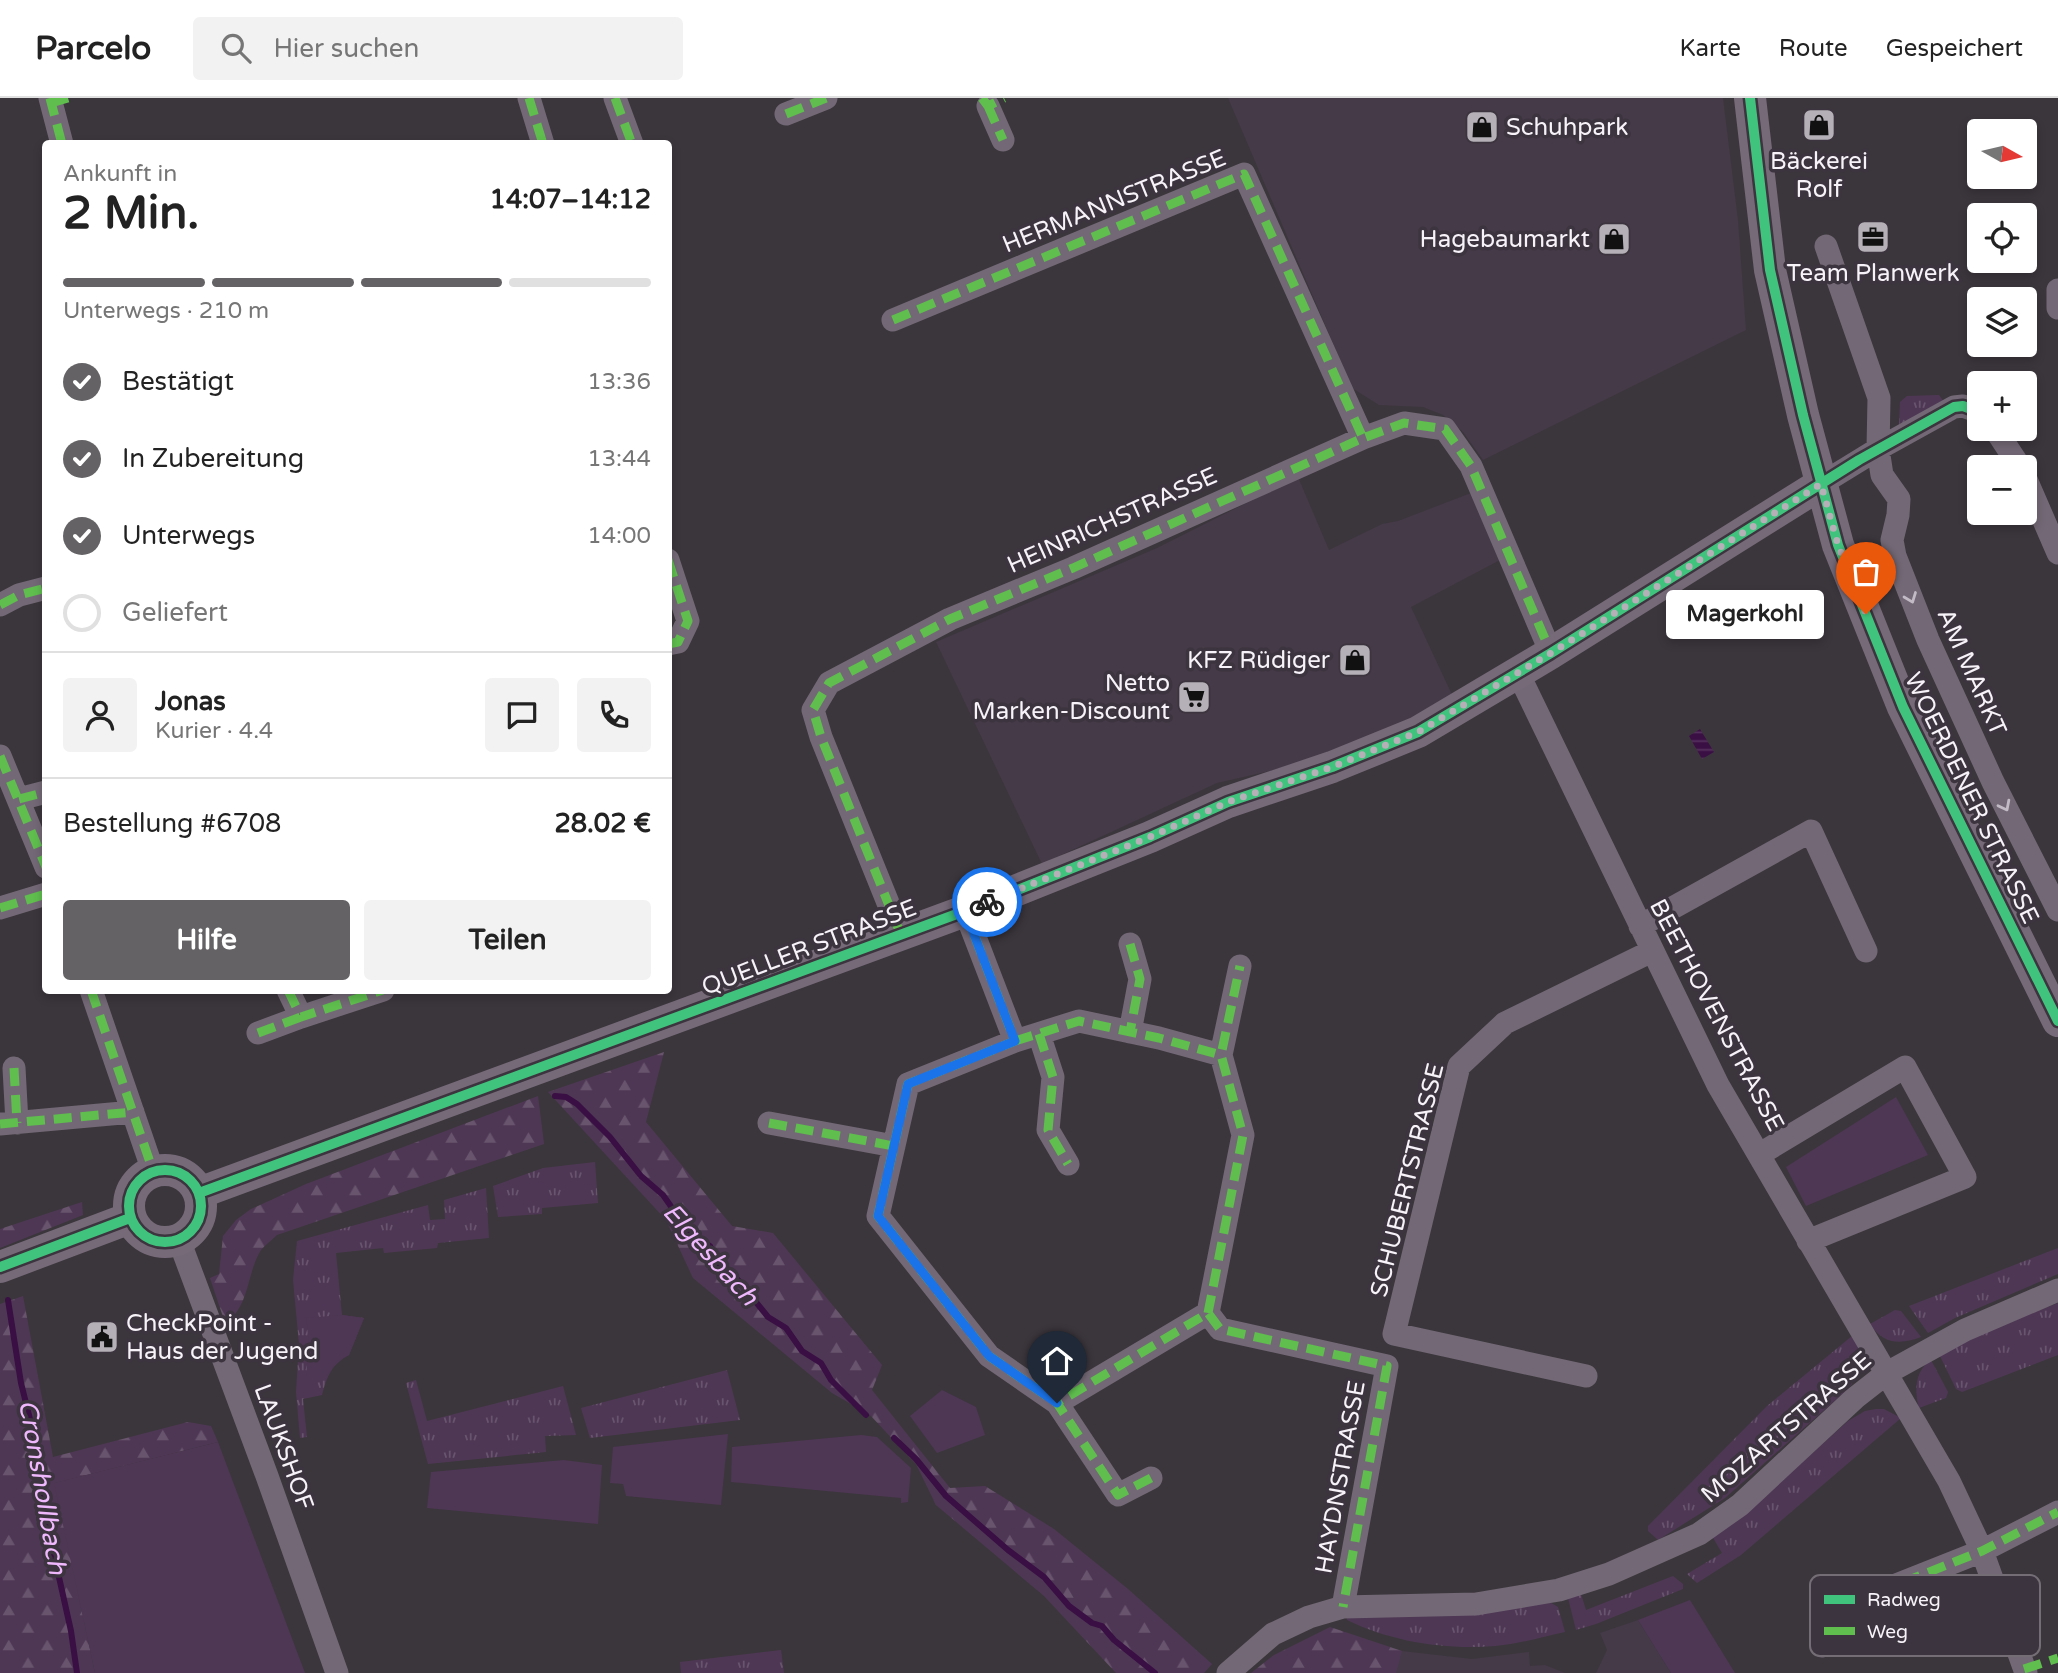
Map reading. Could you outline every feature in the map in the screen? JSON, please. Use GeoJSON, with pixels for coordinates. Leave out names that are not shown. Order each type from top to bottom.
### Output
{"type":"FeatureCollection","features":[{"type":"Feature","properties":{"kind":"main road","name":"WOERDENER STRASSE"},"geometry":{"type":"LineString","coordinates":[[1750,98],[1770,270],[1838,545],[1903,707],[2058,1021]]}},
{"type":"Feature","properties":{"kind":"main road","name":"QUELLER STRASSE"},"geometry":{"type":"LineString","coordinates":[[199,1193],[965,911],[1150,837],[1228,802],[1332,767],[1418,732],[1551,653],[1821,484]]}},
{"type":"Feature","properties":{"kind":"main road"},"geometry":{"type":"LineString","coordinates":[[162,1169],[180,1173],[188,1178],[199,1193],[201,1212],[198,1221],[179,1240],[159,1242],[149,1239],[141,1234],[130,1217],[129,1199],[132,1189],[153,1171],[162,1169]]}},
{"type":"Feature","properties":{"kind":"main road"},"geometry":{"type":"LineString","coordinates":[[0,1266],[130,1217]]}},
{"type":"Feature","properties":{"kind":"street"},"geometry":{"type":"LineString","coordinates":[[529,98],[541,140]]}},
{"type":"Feature","properties":{"kind":"street"},"geometry":{"type":"LineString","coordinates":[[615,98],[631,140]]}},
{"type":"Feature","properties":{"kind":"street"},"geometry":{"type":"LineString","coordinates":[[786,114],[827,98]]}},
{"type":"Feature","properties":{"kind":"street"},"geometry":{"type":"LineString","coordinates":[[56,100],[61,140]]}},
{"type":"Feature","properties":{"kind":"street"},"geometry":{"type":"LineString","coordinates":[[991,101],[1003,140]]}},
{"type":"Feature","properties":{"kind":"street","name":"HERMANNSTRASSE"},"geometry":{"type":"LineString","coordinates":[[893,320],[1244,174],[1363,438]]}},
{"type":"Feature","properties":{"kind":"street","name":"AM MARKT"},"geometry":{"type":"LineString","coordinates":[[1826,246],[1879,398],[1878,449],[1882,475],[1899,499],[1892,540],[1895,556],[1928,640],[1987,770],[2058,910]]}},
{"type":"Feature","properties":{"kind":"street"},"geometry":{"type":"LineString","coordinates":[[2058,290],[2058,308]]}},
{"type":"Feature","properties":{"kind":"street"},"geometry":{"type":"LineString","coordinates":[[1821,484],[1954,407],[1967,408]]}},
{"type":"Feature","properties":{"kind":"street","name":"HEINRICHSTRASSE"},"geometry":{"type":"LineString","coordinates":[[901,935],[821,737],[813,710],[829,683],[950,619],[1363,438],[1404,423],[1445,429],[1471,467],[1551,653]]}},
{"type":"Feature","properties":{"kind":"street"},"geometry":{"type":"LineString","coordinates":[[2037,505],[2058,553]]}},
{"type":"Feature","properties":{"kind":"street"},"geometry":{"type":"LineString","coordinates":[[672,572],[688,621],[678,642],[672,643]]}},
{"type":"Feature","properties":{"kind":"street"},"geometry":{"type":"LineString","coordinates":[[0,605],[19,595],[42,589]]}},
{"type":"Feature","properties":{"kind":"street","name":"BEETHOVENSTRASSE"},"geometry":{"type":"LineString","coordinates":[[1518,673],[1718,1085],[1949,1481],[1991,1575]]}},
{"type":"Feature","properties":{"kind":"street"},"geometry":{"type":"LineString","coordinates":[[0,756],[42,857]]}},
{"type":"Feature","properties":{"kind":"street"},"geometry":{"type":"LineString","coordinates":[[19,799],[42,793]]}},
{"type":"Feature","properties":{"kind":"street"},"geometry":{"type":"LineString","coordinates":[[1640,926],[1811,831],[1866,951]]}},
{"type":"Feature","properties":{"kind":"street"},"geometry":{"type":"LineString","coordinates":[[0,908],[42,895]]}},
{"type":"Feature","properties":{"kind":"street"},"geometry":{"type":"LineString","coordinates":[[965,911],[1015,1041]]}},
{"type":"Feature","properties":{"kind":"street"},"geometry":{"type":"LineString","coordinates":[[1130,944],[1140,979],[1130,1032]]}},
{"type":"Feature","properties":{"kind":"street","name":"SCHUBERTSTRASSE"},"geometry":{"type":"LineString","coordinates":[[1586,1376],[1394,1334],[1407,1290],[1459,1066],[1505,1023],[1652,951]]}},
{"type":"Feature","properties":{"kind":"street"},"geometry":{"type":"LineString","coordinates":[[1057,1403],[1208,1313],[1243,1135],[1221,1055],[1240,966]]}},
{"type":"Feature","properties":{"kind":"street"},"geometry":{"type":"LineString","coordinates":[[92,994],[153,1171]]}},
{"type":"Feature","properties":{"kind":"street"},"geometry":{"type":"LineString","coordinates":[[290,994],[302,1017]]}},
{"type":"Feature","properties":{"kind":"street"},"geometry":{"type":"LineString","coordinates":[[258,1033],[371,994]]}},
{"type":"Feature","properties":{"kind":"street"},"geometry":{"type":"LineString","coordinates":[[1151,1478],[1118,1495],[1057,1403],[989,1356],[878,1216],[908,1084],[1015,1041],[1079,1021],[1221,1055]]}},
{"type":"Feature","properties":{"kind":"street"},"geometry":{"type":"LineString","coordinates":[[1039,1034],[1053,1077],[1048,1130],[1068,1164]]}},
{"type":"Feature","properties":{"kind":"street"},"geometry":{"type":"LineString","coordinates":[[14,1068],[9,1124],[133,1112]]}},
{"type":"Feature","properties":{"kind":"street"},"geometry":{"type":"LineString","coordinates":[[1760,1154],[1905,1068],[1965,1177],[1808,1241]]}},
{"type":"Feature","properties":{"kind":"street"},"geometry":{"type":"LineString","coordinates":[[769,1123],[894,1146]]}},
{"type":"Feature","properties":{"kind":"street","name":"LAUKSHOF"},"geometry":{"type":"LineString","coordinates":[[179,1240],[267,1475],[337,1673]]}},
{"type":"Feature","properties":{"kind":"street","name":"MOZARTSTRASSE"},"geometry":{"type":"LineString","coordinates":[[1228,1673],[1273,1634],[1309,1617],[1343,1607],[1476,1604],[1559,1590],[1609,1574],[1699,1534],[1740,1505],[1855,1398],[1887,1373],[1965,1330],[2058,1290]]}},
{"type":"Feature","properties":{"kind":"street","name":"HAYDNSTRASSE"},"geometry":{"type":"LineString","coordinates":[[1208,1313],[1220,1329],[1387,1366],[1343,1607]]}},
{"type":"Feature","properties":{"kind":"street"},"geometry":{"type":"LineString","coordinates":[[1922,1575],[1982,1551],[2058,1512]]}},
{"type":"Feature","properties":{"kind":"street","name":"BEETHOVENSTRASSE"},"geometry":{"type":"LineString","coordinates":[[2020,1656],[2026,1673]]}},
{"type":"Feature","properties":{"kind":"shaded area"},"geometry":{"type":"Polygon","coordinates":[[[1228,98],[1723,98],[1738,220],[1746,330],[1483,460],[1463,432],[1443,415],[1423,407],[1379,405],[1352,388],[1228,98]]]}},
{"type":"Feature","properties":{"kind":"shaded area"},"geometry":{"type":"Polygon","coordinates":[[[1298,477],[1329,550],[1382,524],[1398,521],[1471,493],[1500,560],[1411,607],[1454,699],[1363,743],[1300,764],[1217,783],[1042,864],[936,642],[1157,548],[1298,477]]]}},
{"type":"Feature","properties":{"kind":"shaded area"},"geometry":{"type":"Polygon","coordinates":[[[1700,729],[1714,752],[1702,759],[1689,736],[1700,729]]]}},
{"type":"Feature","properties":{"kind":"shaded area"},"geometry":{"type":"Polygon","coordinates":[[[1638,1620],[1671,1673],[1596,1673],[1607,1650],[1600,1633],[1638,1620]]]}},
{"type":"Feature","properties":{"kind":"shaded area"},"geometry":{"type":"Polygon","coordinates":[[[1345,1642],[1472,1659],[1529,1652],[1530,1666],[1545,1665],[1565,1673],[1339,1673],[1345,1642]]]}},
{"type":"Feature","properties":{"kind":"green space"},"geometry":{"type":"Polygon","coordinates":[[[1939,395],[1944,402],[1899,425],[1900,402],[1907,396],[1939,395]]]}},
{"type":"Feature","properties":{"kind":"green space"},"geometry":{"type":"Polygon","coordinates":[[[664,1052],[646,1122],[732,1226],[773,1233],[882,1365],[872,1390],[950,1488],[985,1486],[1054,1529],[1128,1589],[1212,1664],[1204,1673],[1116,1673],[1044,1596],[936,1505],[916,1464],[870,1415],[832,1393],[693,1278],[666,1220],[548,1092],[664,1052]]]}},
{"type":"Feature","properties":{"kind":"green space"},"geometry":{"type":"Polygon","coordinates":[[[538,1096],[544,1144],[277,1235],[261,1250],[239,1308],[225,1323],[210,1278],[219,1274],[223,1236],[236,1220],[251,1209],[306,1184],[538,1096]]]}},
{"type":"Feature","properties":{"kind":"green space"},"geometry":{"type":"Polygon","coordinates":[[[1896,1097],[1928,1155],[1806,1206],[1786,1167],[1896,1097]]]}},
{"type":"Feature","properties":{"kind":"green space"},"geometry":{"type":"Polygon","coordinates":[[[595,1162],[598,1203],[542,1208],[542,1214],[498,1217],[493,1186],[543,1168],[595,1162]]]}},
{"type":"Feature","properties":{"kind":"green space"},"geometry":{"type":"Polygon","coordinates":[[[486,1188],[489,1238],[438,1243],[437,1248],[384,1253],[383,1248],[336,1253],[342,1315],[364,1318],[349,1355],[331,1371],[322,1395],[303,1399],[307,1437],[300,1438],[296,1392],[299,1344],[293,1280],[297,1241],[428,1205],[430,1220],[445,1219],[444,1200],[486,1188]]]}},
{"type":"Feature","properties":{"kind":"green space"},"geometry":{"type":"Polygon","coordinates":[[[82,1202],[83,1215],[0,1248],[0,1229],[82,1202]]]}},
{"type":"Feature","properties":{"kind":"green space"},"geometry":{"type":"Polygon","coordinates":[[[2058,1248],[2058,1274],[1955,1318],[1928,1333],[1909,1306],[2058,1248]]]}},
{"type":"Feature","properties":{"kind":"green space"},"geometry":{"type":"Polygon","coordinates":[[[23,1296],[53,1457],[188,1422],[211,1426],[218,1442],[55,1483],[95,1673],[0,1673],[0,1304],[23,1296]]]}},
{"type":"Feature","properties":{"kind":"green space"},"geometry":{"type":"Polygon","coordinates":[[[2058,1303],[2058,1355],[1962,1392],[1956,1389],[1939,1354],[1997,1326],[2058,1303]]]}},
{"type":"Feature","properties":{"kind":"green space"},"geometry":{"type":"Polygon","coordinates":[[[1895,1310],[1901,1311],[1921,1337],[1899,1342],[1886,1339],[1875,1331],[1870,1324],[1895,1310]]]}},
{"type":"Feature","properties":{"kind":"green space"},"geometry":{"type":"Polygon","coordinates":[[[342,1315],[364,1318],[349,1355],[337,1361],[326,1377],[306,1377],[309,1344],[306,1318],[342,1315]]]}},
{"type":"Feature","properties":{"kind":"green space"},"geometry":{"type":"Polygon","coordinates":[[[1852,1336],[1859,1350],[1860,1363],[1857,1376],[1848,1389],[1725,1498],[1658,1540],[1648,1531],[1648,1526],[1767,1406],[1852,1336]]]}},
{"type":"Feature","properties":{"kind":"green space"},"geometry":{"type":"Polygon","coordinates":[[[1931,1360],[1948,1392],[1946,1398],[1919,1408],[1917,1381],[1931,1360]]]}},
{"type":"Feature","properties":{"kind":"green space"},"geometry":{"type":"Polygon","coordinates":[[[727,1370],[740,1420],[590,1438],[581,1408],[727,1370]]]}},
{"type":"Feature","properties":{"kind":"green space"},"geometry":{"type":"Polygon","coordinates":[[[416,1380],[427,1421],[563,1386],[576,1435],[545,1436],[546,1452],[428,1464],[406,1383],[416,1380]]]}},
{"type":"Feature","properties":{"kind":"green space"},"geometry":{"type":"Polygon","coordinates":[[[942,1390],[976,1407],[985,1435],[937,1453],[910,1416],[942,1390]]]}},
{"type":"Feature","properties":{"kind":"green space"},"geometry":{"type":"Polygon","coordinates":[[[1884,1409],[1901,1418],[1741,1555],[1697,1583],[1687,1574],[1722,1553],[1712,1536],[1747,1512],[1848,1421],[1865,1411],[1884,1409]]]}},
{"type":"Feature","properties":{"kind":"green space"},"geometry":{"type":"Polygon","coordinates":[[[728,1434],[721,1505],[626,1496],[623,1484],[610,1483],[613,1447],[728,1434]]]}},
{"type":"Feature","properties":{"kind":"green space"},"geometry":{"type":"Polygon","coordinates":[[[861,1435],[877,1437],[911,1468],[908,1502],[901,1503],[901,1498],[731,1482],[732,1447],[861,1435]]]}},
{"type":"Feature","properties":{"kind":"green space"},"geometry":{"type":"Polygon","coordinates":[[[218,1442],[305,1673],[95,1673],[54,1483],[218,1442]]]}},
{"type":"Feature","properties":{"kind":"green space"},"geometry":{"type":"Polygon","coordinates":[[[564,1460],[602,1465],[598,1524],[427,1508],[431,1472],[564,1460]]]}},
{"type":"Feature","properties":{"kind":"green space"},"geometry":{"type":"Polygon","coordinates":[[[1673,1576],[1683,1584],[1683,1589],[1576,1630],[1568,1598],[1581,1594],[1586,1610],[1673,1576]]]}},
{"type":"Feature","properties":{"kind":"green space"},"geometry":{"type":"Polygon","coordinates":[[[1690,1600],[1735,1673],[1671,1673],[1638,1620],[1690,1600]]]}},
{"type":"Feature","properties":{"kind":"green space"},"geometry":{"type":"Polygon","coordinates":[[[1551,1603],[1558,1607],[1565,1632],[1495,1646],[1458,1647],[1420,1643],[1382,1634],[1347,1620],[1347,1616],[1551,1603]]]}},
{"type":"Feature","properties":{"kind":"green space"},"geometry":{"type":"Polygon","coordinates":[[[1330,1627],[1402,1651],[1396,1673],[1251,1673],[1274,1655],[1330,1627]]]}},
{"type":"Feature","properties":{"kind":"green space"},"geometry":{"type":"Polygon","coordinates":[[[781,1650],[784,1673],[681,1673],[680,1662],[781,1650]]]}},
{"type":"Feature","properties":{"kind":"waterway","name":"Elgesbach"},"geometry":{"type":"LineString","coordinates":[[555,1096],[566,1097],[577,1104],[610,1137],[641,1176],[663,1195],[691,1235],[710,1246],[719,1264],[738,1280],[768,1317],[786,1328],[802,1351],[821,1363],[831,1380],[866,1415]]}},
{"type":"Feature","properties":{"kind":"waterway","name":"Cronshollbach"},"geometry":{"type":"LineString","coordinates":[[8,1300],[21,1383],[36,1443],[46,1519],[71,1631],[77,1673]]}},
{"type":"Feature","properties":{"kind":"waterway","name":"Elgesbach"},"geometry":{"type":"LineString","coordinates":[[894,1438],[916,1459],[946,1496],[1008,1550],[1044,1577],[1069,1606],[1092,1623],[1102,1626],[1114,1640],[1155,1673]]}},
{"type":"Feature","properties":{"kind":"marked path"},"geometry":{"type":"LineString","coordinates":[[50,98],[61,140]]}},
{"type":"Feature","properties":{"kind":"marked path"},"geometry":{"type":"LineString","coordinates":[[51,103],[68,98]]}},
{"type":"Feature","properties":{"kind":"marked path"},"geometry":{"type":"LineString","coordinates":[[529,98],[542,140]]}},
{"type":"Feature","properties":{"kind":"marked path"},"geometry":{"type":"LineString","coordinates":[[615,98],[631,140]]}},
{"type":"Feature","properties":{"kind":"marked path"},"geometry":{"type":"LineString","coordinates":[[786,114],[826,98]]}},
{"type":"Feature","properties":{"kind":"marked path"},"geometry":{"type":"LineString","coordinates":[[982,98],[988,106],[1004,98]]}},
{"type":"Feature","properties":{"kind":"marked path"},"geometry":{"type":"LineString","coordinates":[[988,106],[1003,140]]}},
{"type":"Feature","properties":{"kind":"marked path"},"geometry":{"type":"LineString","coordinates":[[893,320],[1244,174],[1363,438]]}},
{"type":"Feature","properties":{"kind":"marked path"},"geometry":{"type":"LineString","coordinates":[[901,935],[821,737],[813,710],[829,683],[950,619],[1073,568],[1363,438],[1404,423],[1445,429],[1471,466],[1551,653]]}},
{"type":"Feature","properties":{"kind":"marked path"},"geometry":{"type":"LineString","coordinates":[[672,572],[688,621],[678,642],[672,643]]}},
{"type":"Feature","properties":{"kind":"marked path"},"geometry":{"type":"LineString","coordinates":[[0,605],[19,595],[42,589]]}},
{"type":"Feature","properties":{"kind":"marked path"},"geometry":{"type":"LineString","coordinates":[[0,756],[42,857]]}},
{"type":"Feature","properties":{"kind":"marked path"},"geometry":{"type":"LineString","coordinates":[[19,799],[42,793]]}},
{"type":"Feature","properties":{"kind":"marked path"},"geometry":{"type":"LineString","coordinates":[[0,908],[42,895]]}},
{"type":"Feature","properties":{"kind":"marked path"},"geometry":{"type":"LineString","coordinates":[[965,911],[1015,1041],[908,1084],[878,1216],[989,1356],[1057,1403]]}},
{"type":"Feature","properties":{"kind":"marked path"},"geometry":{"type":"LineString","coordinates":[[1130,944],[1140,979],[1130,1032]]}},
{"type":"Feature","properties":{"kind":"marked path"},"geometry":{"type":"LineString","coordinates":[[1208,1313],[1243,1135],[1221,1055],[1240,966]]}},
{"type":"Feature","properties":{"kind":"marked path"},"geometry":{"type":"LineString","coordinates":[[92,994],[153,1171]]}},
{"type":"Feature","properties":{"kind":"marked path"},"geometry":{"type":"LineString","coordinates":[[290,994],[301,1017],[371,994]]}},
{"type":"Feature","properties":{"kind":"marked path"},"geometry":{"type":"LineString","coordinates":[[258,1033],[301,1017]]}},
{"type":"Feature","properties":{"kind":"marked path"},"geometry":{"type":"LineString","coordinates":[[1015,1041],[1079,1021],[1221,1055]]}},
{"type":"Feature","properties":{"kind":"marked path"},"geometry":{"type":"LineString","coordinates":[[1039,1034],[1053,1077],[1048,1130],[1068,1164]]}},
{"type":"Feature","properties":{"kind":"marked path"},"geometry":{"type":"LineString","coordinates":[[14,1068],[17,1123]]}},
{"type":"Feature","properties":{"kind":"marked path"},"geometry":{"type":"LineString","coordinates":[[0,1124],[133,1112]]}},
{"type":"Feature","properties":{"kind":"marked path"},"geometry":{"type":"LineString","coordinates":[[769,1123],[894,1146]]}},
{"type":"Feature","properties":{"kind":"marked path"},"geometry":{"type":"LineString","coordinates":[[1151,1478],[1118,1495],[1057,1403],[1208,1313],[1220,1329],[1387,1366],[1343,1607]]}},
{"type":"Feature","properties":{"kind":"marked path"},"geometry":{"type":"LineString","coordinates":[[1922,1575],[1982,1551],[2058,1512]]}},
{"type":"Feature","properties":{"kind":"marked path"},"geometry":{"type":"LineString","coordinates":[[2024,1669],[2058,1658]]}},
{"type":"Feature","properties":{"kind":"cycle path"},"geometry":{"type":"LineString","coordinates":[[1750,98],[1770,270],[1803,415],[1838,545],[1903,707],[2058,1021]]}},
{"type":"Feature","properties":{"kind":"cycle path"},"geometry":{"type":"LineString","coordinates":[[199,1193],[965,911],[1150,837],[1228,802],[1332,767],[1418,732],[1551,653],[1859,460],[1954,407],[1967,408]]}},
{"type":"Feature","properties":{"kind":"cycle path"},"geometry":{"type":"LineString","coordinates":[[172,1170],[191,1180],[199,1192],[201,1206],[199,1220],[191,1232],[179,1240],[158,1242],[139,1232],[131,1220],[129,1199],[139,1180],[151,1172],[172,1170]]}},
{"type":"Feature","properties":{"kind":"cycle path"},"geometry":{"type":"LineString","coordinates":[[0,1267],[130,1218]]}},
{"type":"Feature","properties":{"kind":"way so far"},"geometry":{"type":"LineString","coordinates":[[987,902],[1150,837],[1228,802],[1332,767],[1418,732],[1551,653],[1821,484],[1838,545],[1866,614]]}},
{"type":"Feature","properties":{"kind":"place","name":"Bäckerei Rolf"},"geometry":{"type":"Point","coordinates":[1819,125]}},
{"type":"Feature","properties":{"kind":"place","name":"Schuhpark"},"geometry":{"type":"Point","coordinates":[1482,127]}},
{"type":"Feature","properties":{"kind":"place","name":"Team Planwerk"},"geometry":{"type":"Point","coordinates":[1873,237]}},
{"type":"Feature","properties":{"kind":"place","name":"Hagebaumarkt"},"geometry":{"type":"Point","coordinates":[1614,239]}},
{"type":"Feature","properties":{"kind":"place","name":"Magerkohl"},"geometry":{"type":"Point","coordinates":[1866,614]}},
{"type":"Feature","properties":{"kind":"place","name":"KFZ Rüdiger"},"geometry":{"type":"Point","coordinates":[1355,660]}},
{"type":"Feature","properties":{"kind":"place","name":"Netto Marken-Discount"},"geometry":{"type":"Point","coordinates":[1194,697]}},
{"type":"Feature","properties":{"kind":"place","name":"CheckPoint - Haus der Jugend"},"geometry":{"type":"Point","coordinates":[102,1337]}},
{"type":"Feature","properties":{"kind":"route"},"geometry":{"type":"LineString","coordinates":[[987,902],[965,911],[1015,1041],[908,1084],[878,1216],[989,1356],[1057,1403]]}}]}
